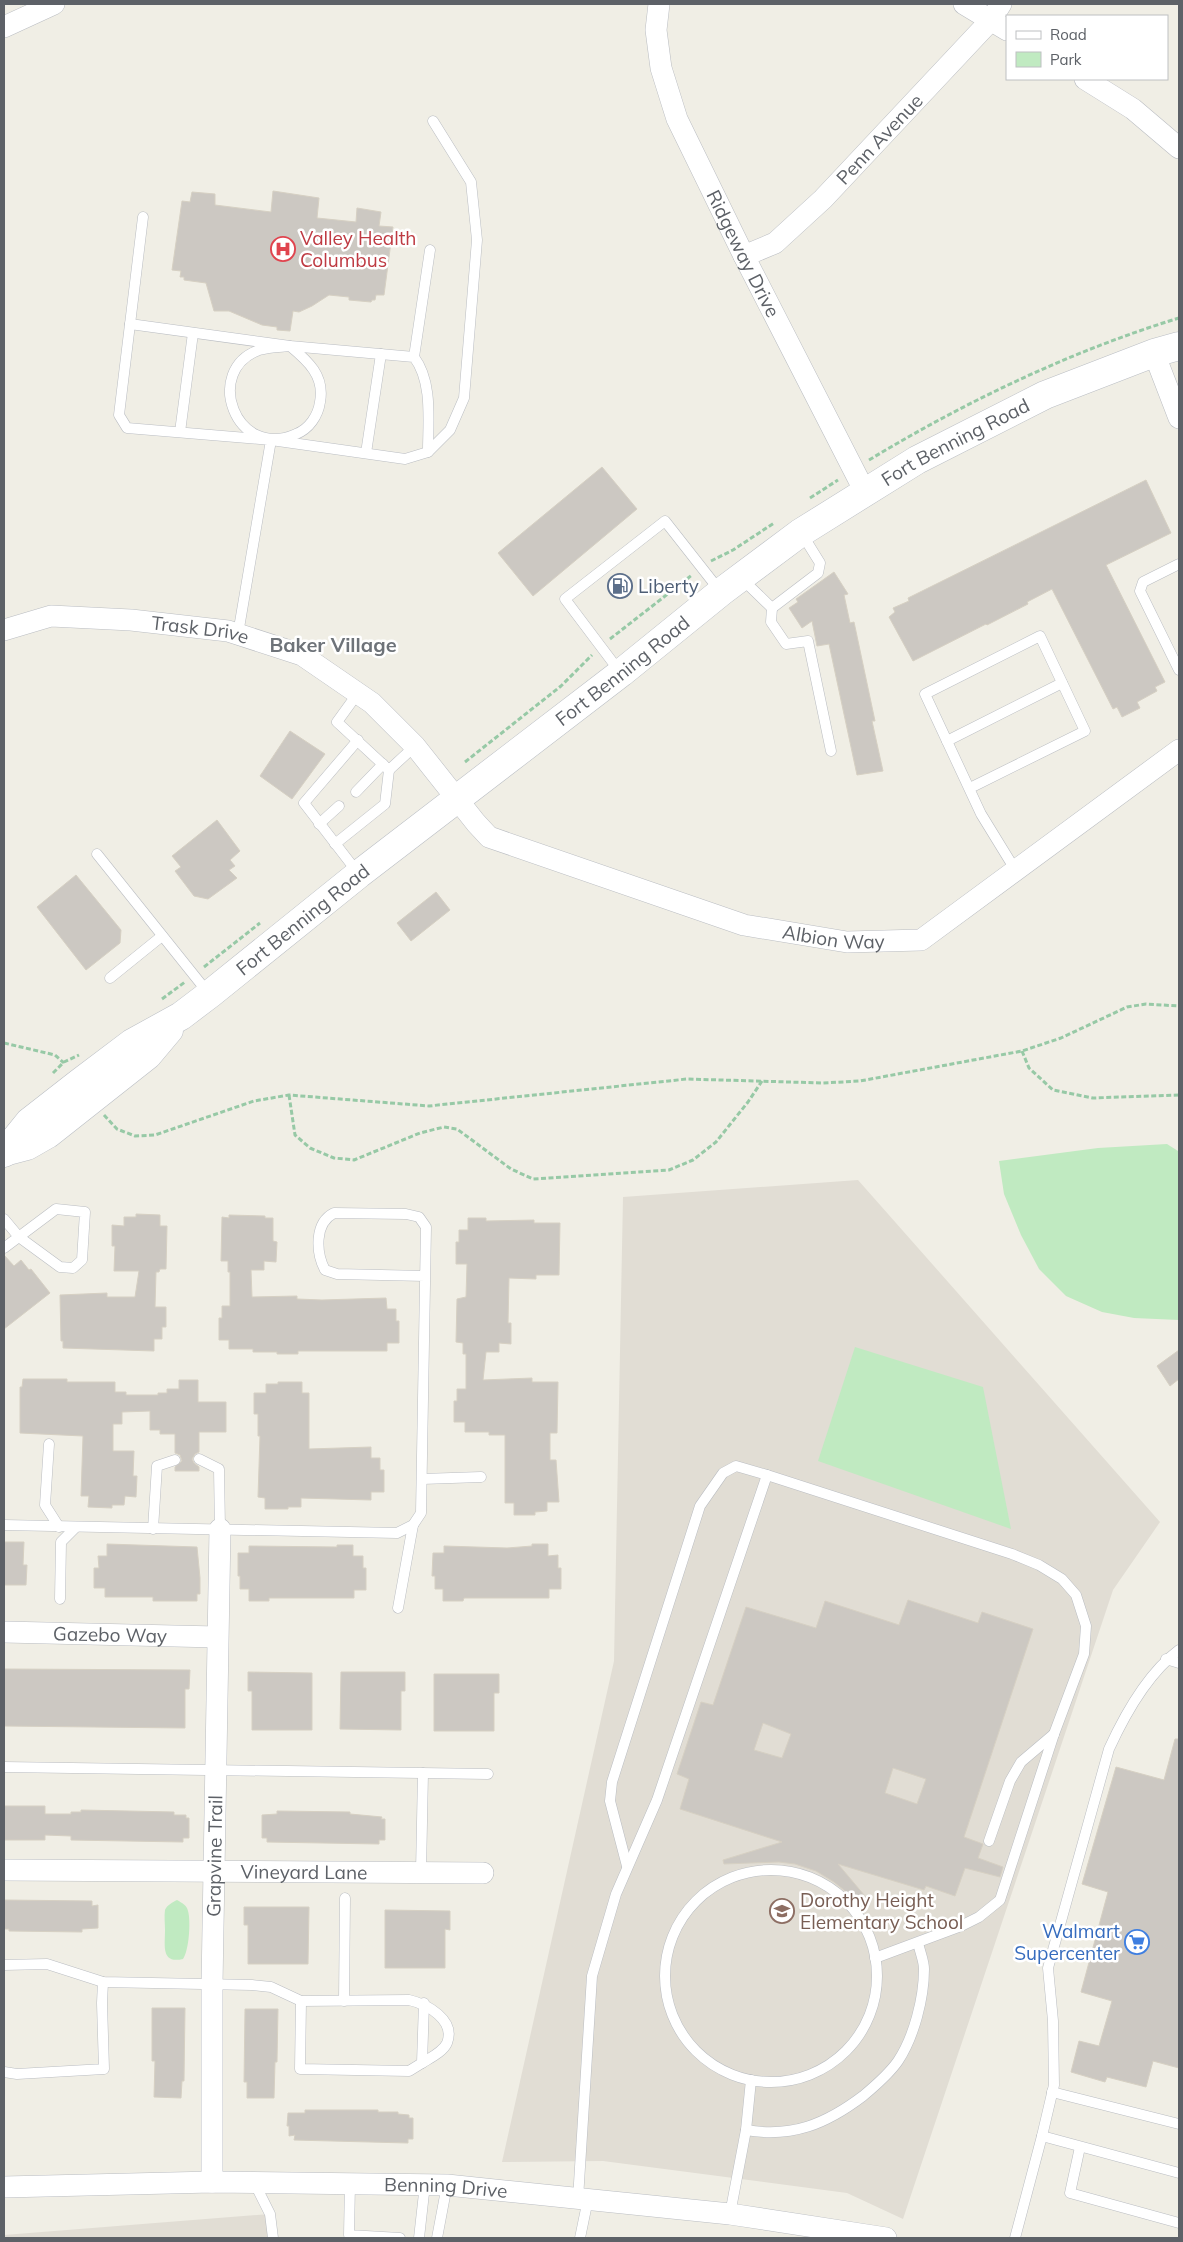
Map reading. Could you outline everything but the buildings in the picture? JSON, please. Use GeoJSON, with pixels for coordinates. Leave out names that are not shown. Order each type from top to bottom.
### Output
{"type":"FeatureCollection","features":[{"type":"Feature","properties":{"kind":"street"},"geometry":{"type":"LineString","coordinates":[[4,27],[54,4]]}},
{"type":"Feature","properties":{"kind":"street","name":"Ridgeway Drive"},"geometry":{"type":"LineString","coordinates":[[659,4],[656,30],[661,68],[675,110],[744,256],[865,492]]}},
{"type":"Feature","properties":{"kind":"street"},"geometry":{"type":"LineString","coordinates":[[964,4],[1000,18]]}},
{"type":"Feature","properties":{"kind":"street","name":"Penn Avenue"},"geometry":{"type":"LineString","coordinates":[[744,256],[774,243],[823,199],[1000,18]]}},
{"type":"Feature","properties":{"kind":"street"},"geometry":{"type":"LineString","coordinates":[[1087,80],[1133,109],[1179,148]]}},
{"type":"Feature","properties":{"kind":"street"},"geometry":{"type":"LineString","coordinates":[[1166,349],[1179,418]]}},
{"type":"Feature","properties":{"kind":"street","name":"Fort Benning Road"},"geometry":{"type":"LineString","coordinates":[[5,1152],[27,1146],[48,1134],[78,1082],[148,1055],[181,1016],[202,985],[359,874],[450,790],[621,673],[731,584],[800,533],[942,446],[1046,394],[1166,349]]}},
{"type":"Feature","properties":{"kind":"street","name":"Trask Drive"},"geometry":{"type":"LineString","coordinates":[[4,630],[51,616],[131,620],[228,631],[302,655],[372,702],[415,746],[450,790]]}},
{"type":"Feature","properties":{"kind":"street","name":"Albion Way"},"geometry":{"type":"LineString","coordinates":[[450,790],[489,837],[744,925],[846,942],[921,940],[1179,750]]}},
{"type":"Feature","properties":{"kind":"street","name":"Grapvine Trail"},"geometry":{"type":"LineString","coordinates":[[212,2182],[212,1984],[220,1529]]}},
{"type":"Feature","properties":{"kind":"street","name":"Gazebo Way"},"geometry":{"type":"LineString","coordinates":[[4,1632],[217,1637]]}},
{"type":"Feature","properties":{"kind":"street","name":"Vineyard Lane"},"geometry":{"type":"LineString","coordinates":[[4,1870],[483,1873]]}},
{"type":"Feature","properties":{"kind":"street","name":"Benning Drive"},"geometry":{"type":"LineString","coordinates":[[4,2187],[212,2182],[447,2185],[730,2214],[860,2236],[886,2238]]}},
{"type":"Feature","properties":{"kind":"lane"},"geometry":{"type":"LineString","coordinates":[[143,217],[119,414],[127,428],[271,440],[405,459],[428,452],[450,430],[464,398],[477,240],[471,182],[434,121]]}},
{"type":"Feature","properties":{"kind":"lane"},"geometry":{"type":"LineString","coordinates":[[414,357],[430,250]]}},
{"type":"Feature","properties":{"kind":"lane"},"geometry":{"type":"LineString","coordinates":[[130,324],[290,346],[414,357],[422,367],[428,400],[428,452]]}},
{"type":"Feature","properties":{"kind":"lane"},"geometry":{"type":"LineString","coordinates":[[180,432],[193,333]]}},
{"type":"Feature","properties":{"kind":"lane"},"geometry":{"type":"LineString","coordinates":[[290,346],[312,366],[319,380],[321,395],[319,410],[311,423],[300,432],[286,438],[271,440],[256,436],[244,427],[234,415],[230,400],[230,385],[235,370],[245,359],[258,351],[290,346]]}},
{"type":"Feature","properties":{"kind":"lane"},"geometry":{"type":"LineString","coordinates":[[366,453],[380,354]]}},
{"type":"Feature","properties":{"kind":"lane"},"geometry":{"type":"LineString","coordinates":[[238,634],[271,440]]}},
{"type":"Feature","properties":{"kind":"lane"},"geometry":{"type":"LineString","coordinates":[[621,673],[565,599],[665,520],[702,567],[772,608]]}},
{"type":"Feature","properties":{"kind":"lane"},"geometry":{"type":"LineString","coordinates":[[800,533],[820,563],[818,573],[772,608],[771,622],[786,644],[808,641],[830,751]]}},
{"type":"Feature","properties":{"kind":"lane"},"geometry":{"type":"LineString","coordinates":[[1179,564],[1143,582],[1140,591],[1179,670]]}},
{"type":"Feature","properties":{"kind":"lane"},"geometry":{"type":"LineString","coordinates":[[970,788],[1085,731],[1040,636],[925,694],[982,814],[1016,871]]}},
{"type":"Feature","properties":{"kind":"lane"},"geometry":{"type":"LineString","coordinates":[[947,741],[1062,683]]}},
{"type":"Feature","properties":{"kind":"lane"},"geometry":{"type":"LineString","coordinates":[[335,844],[385,804],[386,767],[338,722],[358,693]]}},
{"type":"Feature","properties":{"kind":"lane"},"geometry":{"type":"LineString","coordinates":[[358,740],[304,803],[318,824],[359,874]]}},
{"type":"Feature","properties":{"kind":"lane"},"geometry":{"type":"LineString","coordinates":[[356,792],[415,746]]}},
{"type":"Feature","properties":{"kind":"lane"},"geometry":{"type":"LineString","coordinates":[[318,824],[340,806]]}},
{"type":"Feature","properties":{"kind":"lane"},"geometry":{"type":"LineString","coordinates":[[97,854],[202,985]]}},
{"type":"Feature","properties":{"kind":"lane"},"geometry":{"type":"LineString","coordinates":[[110,978],[162,936]]}},
{"type":"Feature","properties":{"kind":"lane"},"geometry":{"type":"LineString","coordinates":[[4,1219],[19,1237],[60,1268],[73,1268],[82,1260],[84,1212],[56,1208],[19,1237],[4,1248]]}},
{"type":"Feature","properties":{"kind":"lane"},"geometry":{"type":"LineString","coordinates":[[398,1608],[413,1525],[421,1513],[426,1227],[419,1217],[406,1214],[334,1214],[325,1218],[320,1226],[319,1260],[325,1270],[337,1274],[425,1276]]}},
{"type":"Feature","properties":{"kind":"lane"},"geometry":{"type":"LineString","coordinates":[[49,1444],[45,1506],[59,1527]]}},
{"type":"Feature","properties":{"kind":"lane"},"geometry":{"type":"LineString","coordinates":[[199,1459],[219,1469],[220,1529]]}},
{"type":"Feature","properties":{"kind":"lane"},"geometry":{"type":"LineString","coordinates":[[153,1528],[157,1466],[175,1460]]}},
{"type":"Feature","properties":{"kind":"lane"},"geometry":{"type":"LineString","coordinates":[[627,1866],[610,1801],[612,1782],[700,1506],[723,1473],[736,1466],[1012,1554],[1062,1579],[1076,1595],[1086,1626],[1084,1654],[1054,1734],[1000,1900],[979,1917],[918,1943],[875,1958]]}},
{"type":"Feature","properties":{"kind":"lane"},"geometry":{"type":"LineString","coordinates":[[580,2238],[592,1976],[616,1894],[657,1800],[768,1475]]}},
{"type":"Feature","properties":{"kind":"lane"},"geometry":{"type":"LineString","coordinates":[[422,1480],[481,1477]]}},
{"type":"Feature","properties":{"kind":"lane"},"geometry":{"type":"LineString","coordinates":[[4,1525],[76,1528],[397,1533],[413,1525]]}},
{"type":"Feature","properties":{"kind":"lane"},"geometry":{"type":"LineString","coordinates":[[60,1599],[61,1542],[76,1528]]}},
{"type":"Feature","properties":{"kind":"lane"},"geometry":{"type":"LineString","coordinates":[[1015,2238],[1052,2092],[1053,2021],[1048,1968],[1110,1749],[1124,1716],[1166,1659],[1179,1650]]}},
{"type":"Feature","properties":{"kind":"lane"},"geometry":{"type":"LineString","coordinates":[[1166,1659],[1179,1663]]}},
{"type":"Feature","properties":{"kind":"lane"},"geometry":{"type":"LineString","coordinates":[[989,1841],[1010,1781],[1021,1762],[1054,1734]]}},
{"type":"Feature","properties":{"kind":"lane"},"geometry":{"type":"LineString","coordinates":[[4,1767],[488,1774]]}},
{"type":"Feature","properties":{"kind":"lane"},"geometry":{"type":"LineString","coordinates":[[421,1872],[423,1773]]}},
{"type":"Feature","properties":{"kind":"lane"},"geometry":{"type":"LineString","coordinates":[[781,1869],[817,1879],[847,1900],[868,1931],[878,1968],[874,2005],[858,2038],[832,2064],[801,2079],[768,2083],[751,2080],[735,2077],[706,2061],[683,2036],[668,2006],[664,1973],[670,1940],[686,1910],[710,1887],[744,1871],[781,1869]]}},
{"type":"Feature","properties":{"kind":"lane"},"geometry":{"type":"LineString","coordinates":[[344,2001],[345,1898]]}},
{"type":"Feature","properties":{"kind":"lane"},"geometry":{"type":"LineString","coordinates":[[746,2130],[766,2134],[782,2133],[814,2125],[848,2107],[885,2076],[898,2060],[910,2036],[920,2001],[924,1970],[918,1943]]}},
{"type":"Feature","properties":{"kind":"lane"},"geometry":{"type":"LineString","coordinates":[[4,1965],[47,1964],[103,1982],[271,1987],[301,2001],[410,2000],[424,2004],[440,2016],[448,2028],[447,2043],[440,2052],[409,2071],[300,2069],[301,2001]]}},
{"type":"Feature","properties":{"kind":"lane"},"geometry":{"type":"LineString","coordinates":[[4,2072],[17,2074],[104,2069],[103,1982]]}},
{"type":"Feature","properties":{"kind":"lane"},"geometry":{"type":"LineString","coordinates":[[422,2063],[424,2004]]}},
{"type":"Feature","properties":{"kind":"lane"},"geometry":{"type":"LineString","coordinates":[[730,2214],[746,2130],[751,2080]]}},
{"type":"Feature","properties":{"kind":"lane"},"geometry":{"type":"LineString","coordinates":[[1052,2092],[1179,2124]]}},
{"type":"Feature","properties":{"kind":"lane"},"geometry":{"type":"LineString","coordinates":[[1042,2136],[1179,2173]]}},
{"type":"Feature","properties":{"kind":"lane"},"geometry":{"type":"LineString","coordinates":[[1080,2146],[1070,2193],[1179,2224]]}},
{"type":"Feature","properties":{"kind":"lane"},"geometry":{"type":"LineString","coordinates":[[254,2182],[270,2214],[273,2238]]}},
{"type":"Feature","properties":{"kind":"lane"},"geometry":{"type":"LineString","coordinates":[[350,2183],[349,2235],[400,2238]]}},
{"type":"Feature","properties":{"kind":"lane"},"geometry":{"type":"LineString","coordinates":[[419,2238],[425,2184]]}},
{"type":"Feature","properties":{"kind":"lane"},"geometry":{"type":"LineString","coordinates":[[437,2238],[447,2185]]}},
{"type":"Feature","properties":{"kind":"path"},"geometry":{"type":"LineString","coordinates":[[450,790],[601,646],[702,567],[732,550]]}},
{"type":"Feature","properties":{"kind":"path"},"geometry":{"type":"LineString","coordinates":[[156,1005],[202,985],[262,922]]}},
{"type":"Feature","properties":{"kind":"path"},"geometry":{"type":"LineString","coordinates":[[4,1043],[55,1055],[117,1129],[135,1136],[155,1135],[254,1101],[289,1096],[429,1106],[687,1079],[823,1083],[860,1081],[1022,1051],[1069,1034],[1128,1007],[1146,1004],[1179,1006]]}},
{"type":"Feature","properties":{"kind":"path"},"geometry":{"type":"LineString","coordinates":[[1022,1051],[1029,1068],[1053,1090],[1093,1098],[1179,1095]]}},
{"type":"Feature","properties":{"kind":"path"},"geometry":{"type":"LineString","coordinates":[[78,1082],[82,1053]]}},
{"type":"Feature","properties":{"kind":"path"},"geometry":{"type":"LineString","coordinates":[[50,1076],[78,1082]]}},
{"type":"Feature","properties":{"kind":"path"},"geometry":{"type":"LineString","coordinates":[[289,1096],[296,1135],[310,1148],[334,1158],[354,1160],[420,1133],[444,1127],[458,1129],[512,1169],[533,1179],[670,1170],[694,1160],[716,1142],[748,1102],[762,1080]]}},
{"type":"Feature","properties":{"kind":"shaded area","name":"Dorothy Height Elementary School"},"geometry":{"type":"Polygon","coordinates":[[[858,1180],[1160,1522],[1113,1590],[903,2219],[847,2193],[603,2161],[502,2162],[614,1661],[623,1197],[858,1180]]]}},
{"type":"Feature","properties":{"kind":"shaded area"},"geometry":{"type":"Polygon","coordinates":[[[270,2214],[273,2238],[4,2238],[4,2235],[270,2214]]]}},
{"type":"Feature","properties":{"kind":"green space"},"geometry":{"type":"Polygon","coordinates":[[[1167,1144],[1178,1151],[1179,1320],[1134,1318],[1102,1312],[1066,1296],[1039,1269],[1021,1235],[1004,1194],[999,1161],[1098,1148],[1167,1144]]]}},
{"type":"Feature","properties":{"kind":"green space"},"geometry":{"type":"Polygon","coordinates":[[[855,1347],[983,1387],[1011,1529],[818,1461],[855,1347]]]}},
{"type":"Feature","properties":{"kind":"green space"},"geometry":{"type":"Polygon","coordinates":[[[177,1900],[184,1904],[187,1909],[189,1928],[185,1955],[183,1959],[176,1960],[171,1959],[166,1952],[165,1910],[177,1900]]]}},
{"type":"Feature","properties":{"kind":"place","name":"Valley Health Columbus"},"geometry":{"type":"Point","coordinates":[283,249]}},
{"type":"Feature","properties":{"kind":"place","name":"Liberty"},"geometry":{"type":"Point","coordinates":[620,586]}},
{"type":"Feature","properties":{"kind":"place","name":"Dorothy Height Elementary School"},"geometry":{"type":"Point","coordinates":[782,1911]}},
{"type":"Feature","properties":{"kind":"place","name":"Walmart Supercenter"},"geometry":{"type":"Point","coordinates":[1137,1942]}},
{"type":"Feature","properties":{"kind":"district","name":"Baker Village"},"geometry":{"type":"Point","coordinates":[333,644]}}]}
